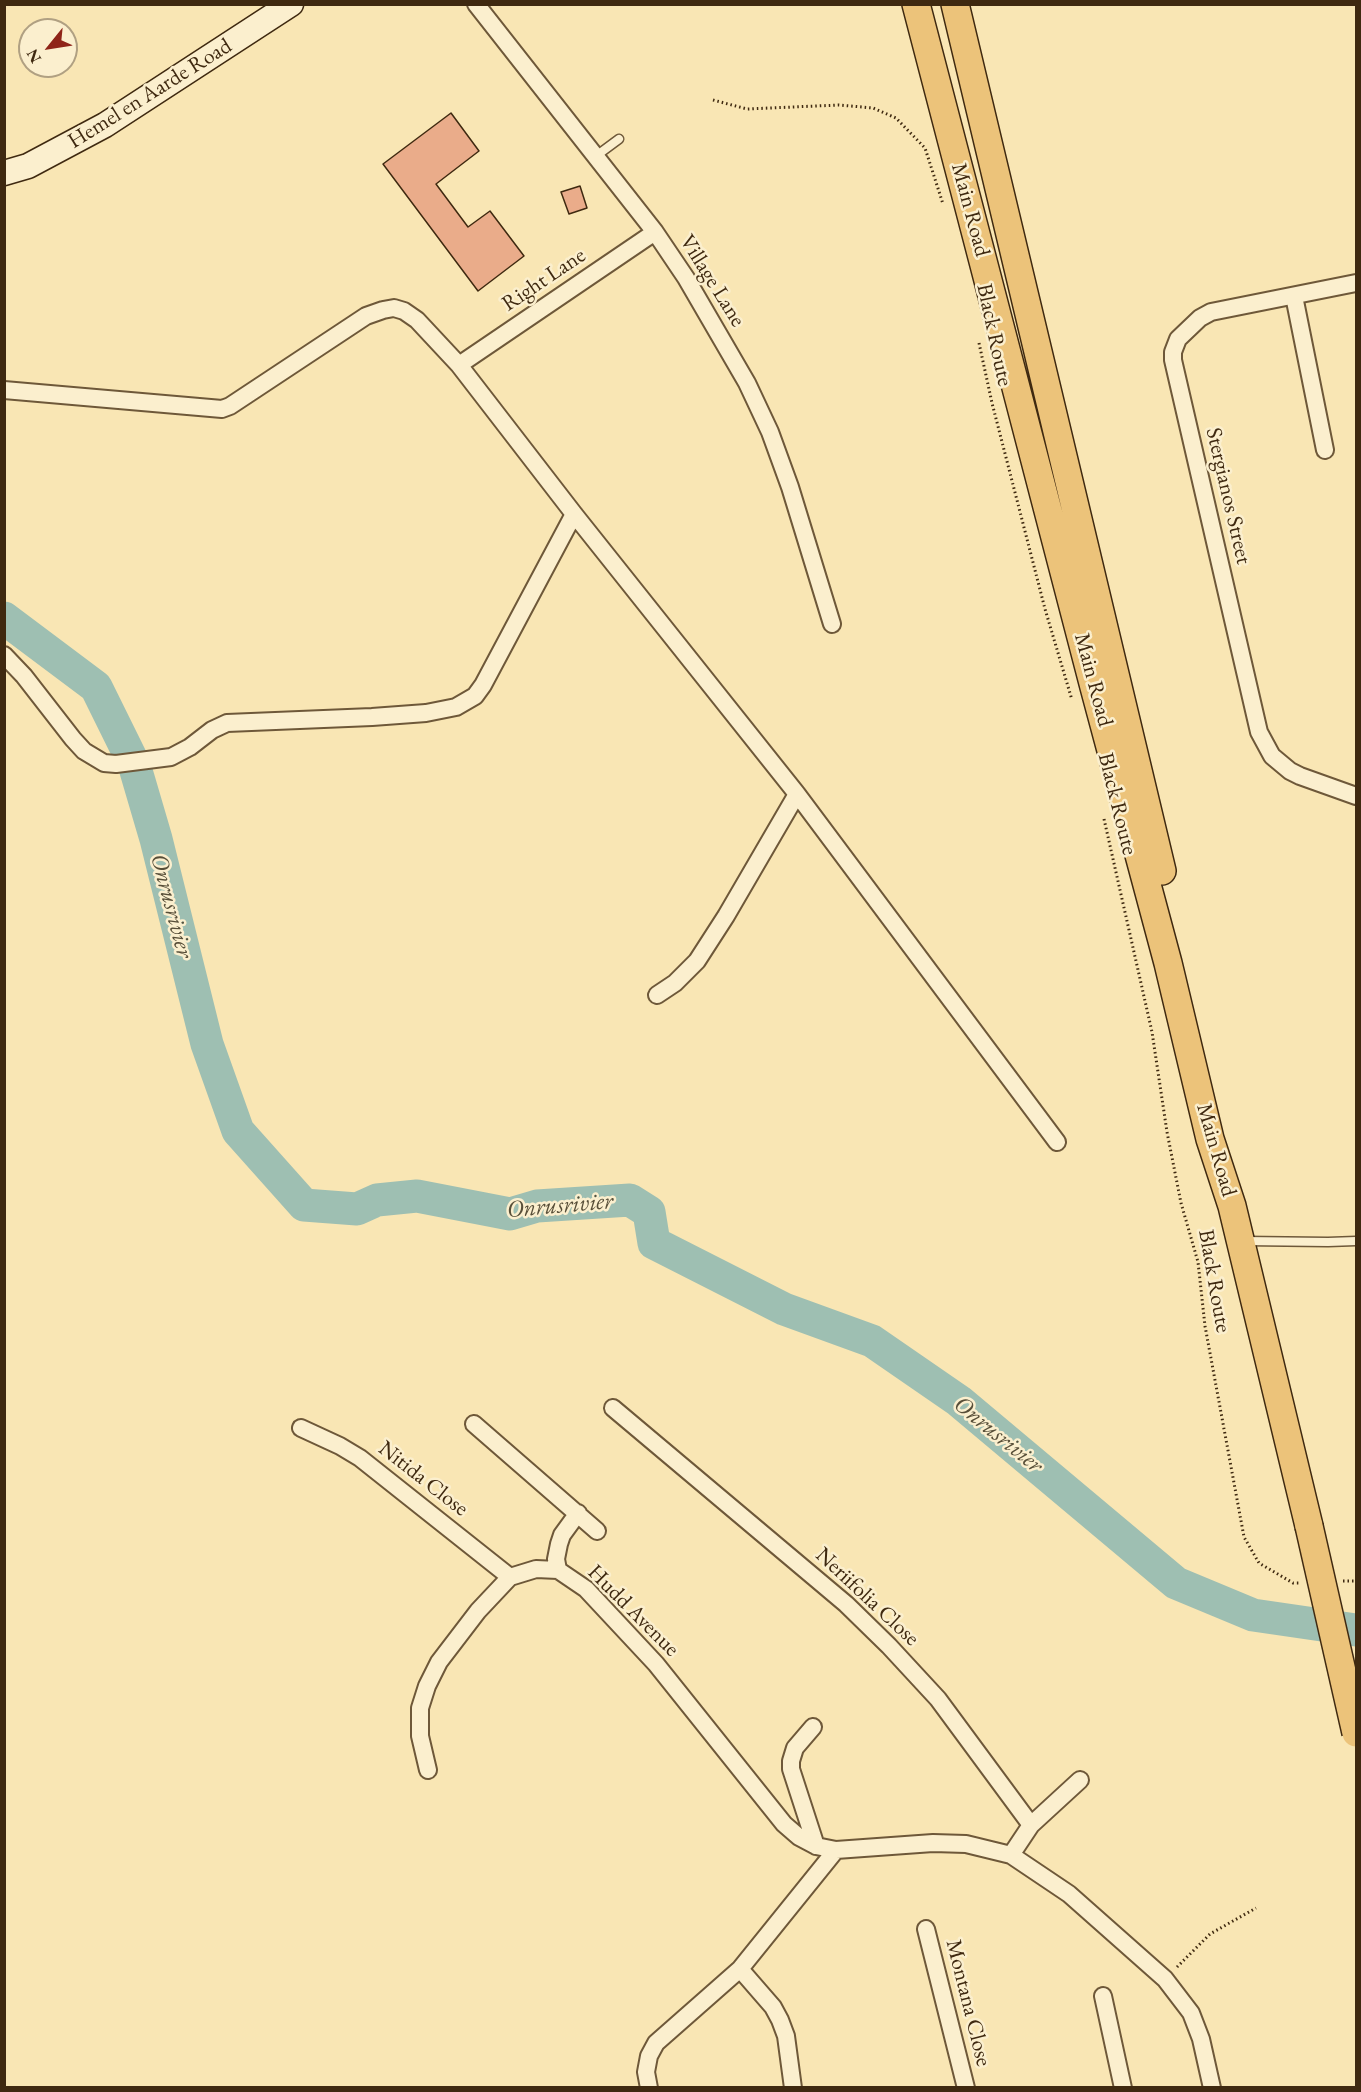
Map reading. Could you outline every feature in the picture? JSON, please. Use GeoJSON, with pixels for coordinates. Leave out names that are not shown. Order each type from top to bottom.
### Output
{"type":"FeatureCollection","features":[{"type":"Feature","properties":{"kind":"main road","name":"Hemel en Aarde Road"},"geometry":{"type":"LineString","coordinates":[[4,173],[28,166],[105,125],[291,4]]}},
{"type":"Feature","properties":{"kind":"main road","name":"Main Road"},"geometry":{"type":"LineString","coordinates":[[916,4],[1168,963],[1210,1140],[1232,1206]]}},
{"type":"Feature","properties":{"kind":"main road","name":"Main Road"},"geometry":{"type":"LineString","coordinates":[[955,4],[1220,1110],[1232,1166],[1232,1206]]}},
{"type":"Feature","properties":{"kind":"main road"},"geometry":{"type":"LineString","coordinates":[[1232,1206],[1310,1526],[1356,1733]]}},
{"type":"Feature","properties":{"kind":"street","name":"Village Lane"},"geometry":{"type":"LineString","coordinates":[[476,4],[655,232],[686,278],[747,383],[770,432],[790,487],[832,624]]}},
{"type":"Feature","properties":{"kind":"street","name":"Right Lane"},"geometry":{"type":"LineString","coordinates":[[459,365],[655,232]]}},
{"type":"Feature","properties":{"kind":"street","name":"Stergianos Street"},"geometry":{"type":"LineString","coordinates":[[1356,283],[1205,315],[1178,339],[1173,360],[1259,732],[1272,756],[1290,771],[1356,796]]}},
{"type":"Feature","properties":{"kind":"street"},"geometry":{"type":"LineString","coordinates":[[1294,296],[1325,450]]}},
{"type":"Feature","properties":{"kind":"street"},"geometry":{"type":"LineString","coordinates":[[4,390],[222,409],[230,406],[366,316],[393,308],[404,311],[417,320],[459,365],[574,514],[797,794],[1057,1142]]}},
{"type":"Feature","properties":{"kind":"street"},"geometry":{"type":"LineString","coordinates":[[4,655],[24,676],[84,751],[104,763],[116,764],[171,757],[180,754],[212,730],[226,723],[426,713],[456,707],[469,700],[483,686],[574,514]]}},
{"type":"Feature","properties":{"kind":"street"},"geometry":{"type":"LineString","coordinates":[[657,995],[675,983],[697,961],[797,794]]}},
{"type":"Feature","properties":{"kind":"street","name":"Neriifolia Close"},"geometry":{"type":"LineString","coordinates":[[613,1408],[846,1604],[889,1646],[938,1699],[1031,1825]]}},
{"type":"Feature","properties":{"kind":"street"},"geometry":{"type":"LineString","coordinates":[[474,1424],[597,1531]]}},
{"type":"Feature","properties":{"kind":"street","name":"Nitida Close"},"geometry":{"type":"LineString","coordinates":[[301,1428],[360,1458],[510,1577]]}},
{"type":"Feature","properties":{"kind":"street"},"geometry":{"type":"LineString","coordinates":[[558,1570],[556,1559],[562,1535],[578,1513]]}},
{"type":"Feature","properties":{"kind":"street","name":"Hudd Avenue"},"geometry":{"type":"LineString","coordinates":[[510,1577],[536,1569],[558,1570],[586,1590],[656,1664],[784,1824],[799,1837],[816,1846],[836,1850],[933,1843],[966,1844],[1011,1855],[1070,1894],[1165,1979],[1191,2013],[1201,2039],[1212,2088]]}},
{"type":"Feature","properties":{"kind":"street"},"geometry":{"type":"LineString","coordinates":[[428,1770],[420,1736],[420,1708],[427,1686],[439,1662],[457,1637],[510,1577]]}},
{"type":"Feature","properties":{"kind":"street"},"geometry":{"type":"LineString","coordinates":[[813,1727],[795,1748],[791,1769],[816,1846]]}},
{"type":"Feature","properties":{"kind":"street"},"geometry":{"type":"LineString","coordinates":[[1011,1855],[1031,1825],[1080,1780]]}},
{"type":"Feature","properties":{"kind":"street"},"geometry":{"type":"LineString","coordinates":[[649,2088],[646,2072],[649,2056],[656,2043],[740,1969],[836,1850]]}},
{"type":"Feature","properties":{"kind":"street","name":"Montana Close"},"geometry":{"type":"LineString","coordinates":[[926,1929],[966,2088]]}},
{"type":"Feature","properties":{"kind":"street"},"geometry":{"type":"LineString","coordinates":[[740,1969],[773,2007],[780,2020],[786,2036],[793,2088]]}},
{"type":"Feature","properties":{"kind":"street"},"geometry":{"type":"LineString","coordinates":[[1103,1996],[1123,2088]]}},
{"type":"Feature","properties":{"kind":"lane"},"geometry":{"type":"LineString","coordinates":[[596,156],[619,139]]}},
{"type":"Feature","properties":{"kind":"lane"},"geometry":{"type":"LineString","coordinates":[[1240,1241],[1356,1241]]}},
{"type":"Feature","properties":{"kind":"path"},"geometry":{"type":"LineString","coordinates":[[713,100],[747,109],[839,105],[873,108],[896,118],[925,148],[945,208]]}},
{"type":"Feature","properties":{"kind":"path","name":"Black Route"},"geometry":{"type":"LineString","coordinates":[[977,333],[992,403],[1045,609],[1072,700]]}},
{"type":"Feature","properties":{"kind":"path","name":"Black Route"},"geometry":{"type":"LineString","coordinates":[[1102,812],[1152,1032],[1167,1132],[1181,1203],[1198,1262],[1205,1326],[1244,1537],[1259,1563],[1293,1583],[1304,1582]]}},
{"type":"Feature","properties":{"kind":"path"},"geometry":{"type":"LineString","coordinates":[[1335,1581],[1356,1581]]}},
{"type":"Feature","properties":{"kind":"path"},"geometry":{"type":"LineString","coordinates":[[1165,1979],[1210,1934],[1256,1908]]}},
{"type":"Feature","properties":{"kind":"building"},"geometry":{"type":"Polygon","coordinates":[[[451,113],[479,151],[436,184],[468,227],[490,211],[524,256],[478,291],[383,164],[451,113]]]}},
{"type":"Feature","properties":{"kind":"building"},"geometry":{"type":"Polygon","coordinates":[[[580,186],[587,208],[569,214],[561,192],[580,186]]]}},
{"type":"Feature","properties":{"kind":"waterway","name":"Onrusrivier"},"geometry":{"type":"LineString","coordinates":[[4,618],[96,687],[134,764],[156,839],[207,1044],[238,1131],[304,1205],[357,1209],[377,1200],[417,1196],[510,1214],[537,1206],[630,1200],[649,1212],[654,1243],[784,1309],[872,1341],[959,1401],[1176,1583],[1253,1615],[1356,1630]]}}]}
